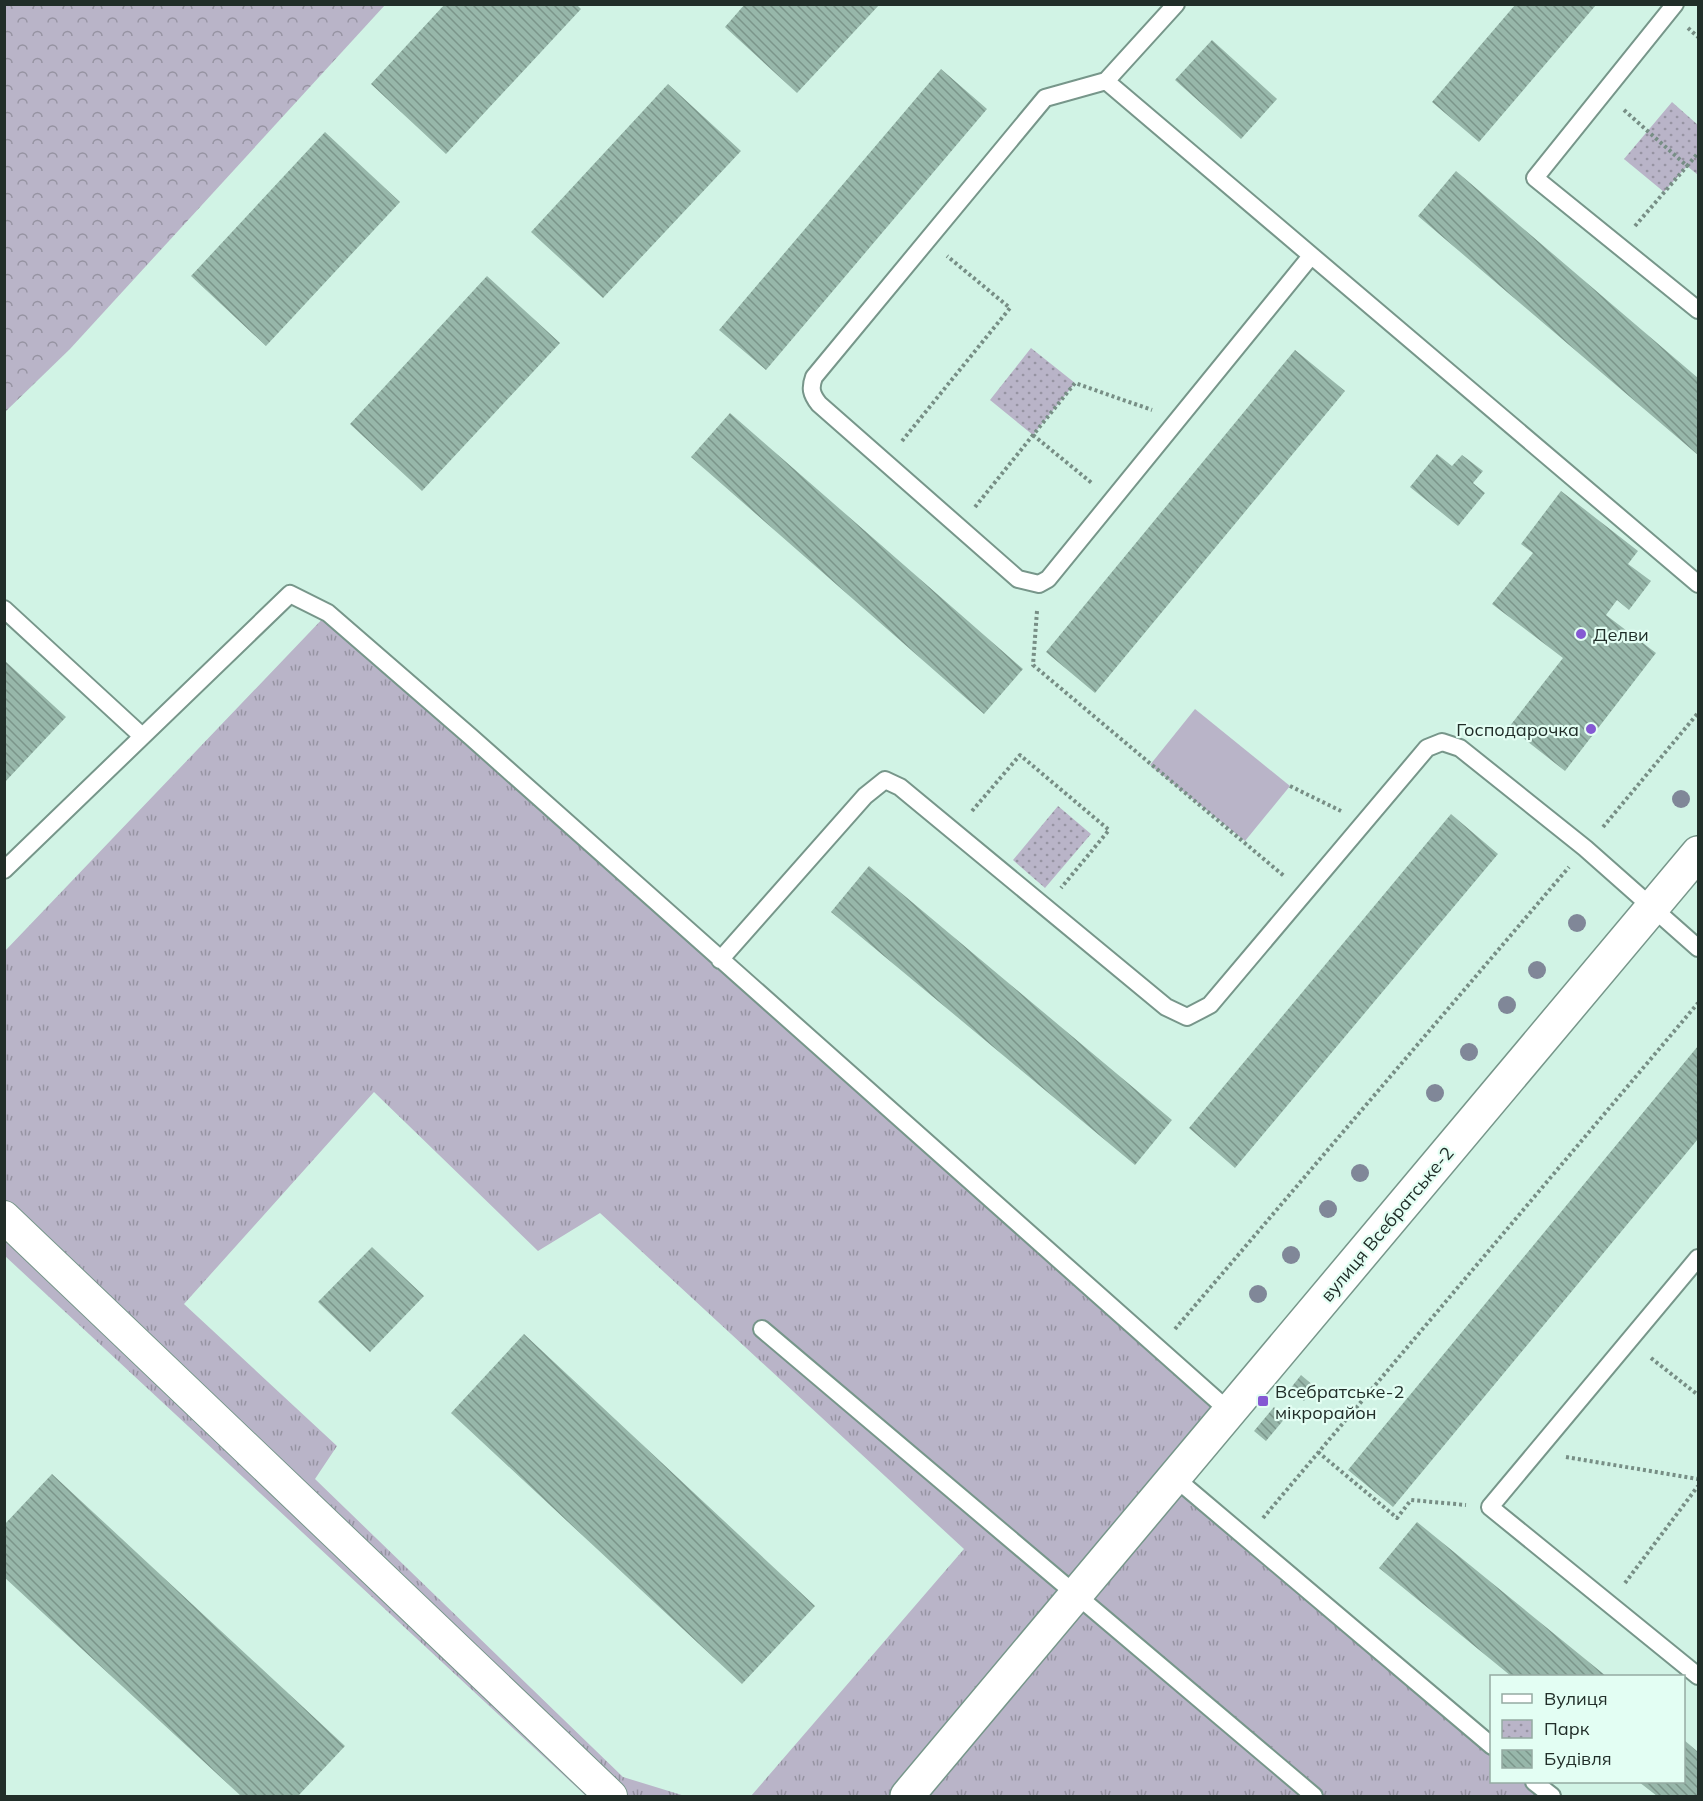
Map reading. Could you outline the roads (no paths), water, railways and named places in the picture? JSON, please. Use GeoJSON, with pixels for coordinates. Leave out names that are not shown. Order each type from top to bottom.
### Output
{"type":"FeatureCollection","features":[{"type":"Feature","properties":{"kind":"street","name":"вулиця Всебратське-2"},"geometry":{"type":"LineString","coordinates":[[907,1797],[1698,853]]}},
{"type":"Feature","properties":{"kind":"street"},"geometry":{"type":"LineString","coordinates":[[4,1217],[611,1797]]}},
{"type":"Feature","properties":{"kind":"lane"},"geometry":{"type":"LineString","coordinates":[[1176,4],[1106,81],[1045,98],[814,377],[811,387],[813,396],[819,404],[1018,579],[1039,584],[1048,579],[1311,256]]}},
{"type":"Feature","properties":{"kind":"lane"},"geometry":{"type":"LineString","coordinates":[[1675,4],[1535,178],[1698,310]]}},
{"type":"Feature","properties":{"kind":"lane"},"geometry":{"type":"LineString","coordinates":[[1106,81],[1698,584]]}},
{"type":"Feature","properties":{"kind":"lane"},"geometry":{"type":"LineString","coordinates":[[4,870],[290,594],[328,613],[480,744],[1229,1412]]}},
{"type":"Feature","properties":{"kind":"lane"},"geometry":{"type":"LineString","coordinates":[[4,609],[142,736]]}},
{"type":"Feature","properties":{"kind":"lane"},"geometry":{"type":"LineString","coordinates":[[720,960],[865,796],[885,780],[900,787],[1166,1007],[1187,1017],[1210,1005],[1303,892],[1427,748],[1442,742],[1460,748],[1585,848],[1698,948]]}},
{"type":"Feature","properties":{"kind":"lane"},"geometry":{"type":"LineString","coordinates":[[1698,1258],[1490,1507],[1698,1677]]}},
{"type":"Feature","properties":{"kind":"lane"},"geometry":{"type":"LineString","coordinates":[[762,1329],[1314,1797]]}},
{"type":"Feature","properties":{"kind":"lane"},"geometry":{"type":"LineString","coordinates":[[1174,1477],[1490,1745]]}},
{"type":"Feature","properties":{"kind":"lane"},"geometry":{"type":"LineString","coordinates":[[1535,1783],[1552,1797]]}},
{"type":"Feature","properties":{"kind":"place","name":"Делви"},"geometry":{"type":"Point","coordinates":[1581,634]}},
{"type":"Feature","properties":{"kind":"place","name":"Господарочка"},"geometry":{"type":"Point","coordinates":[1591,729]}},
{"type":"Feature","properties":{"kind":"place","name":"Всебратське-2 мікрорайон"},"geometry":{"type":"Point","coordinates":[1263,1401]}}]}
